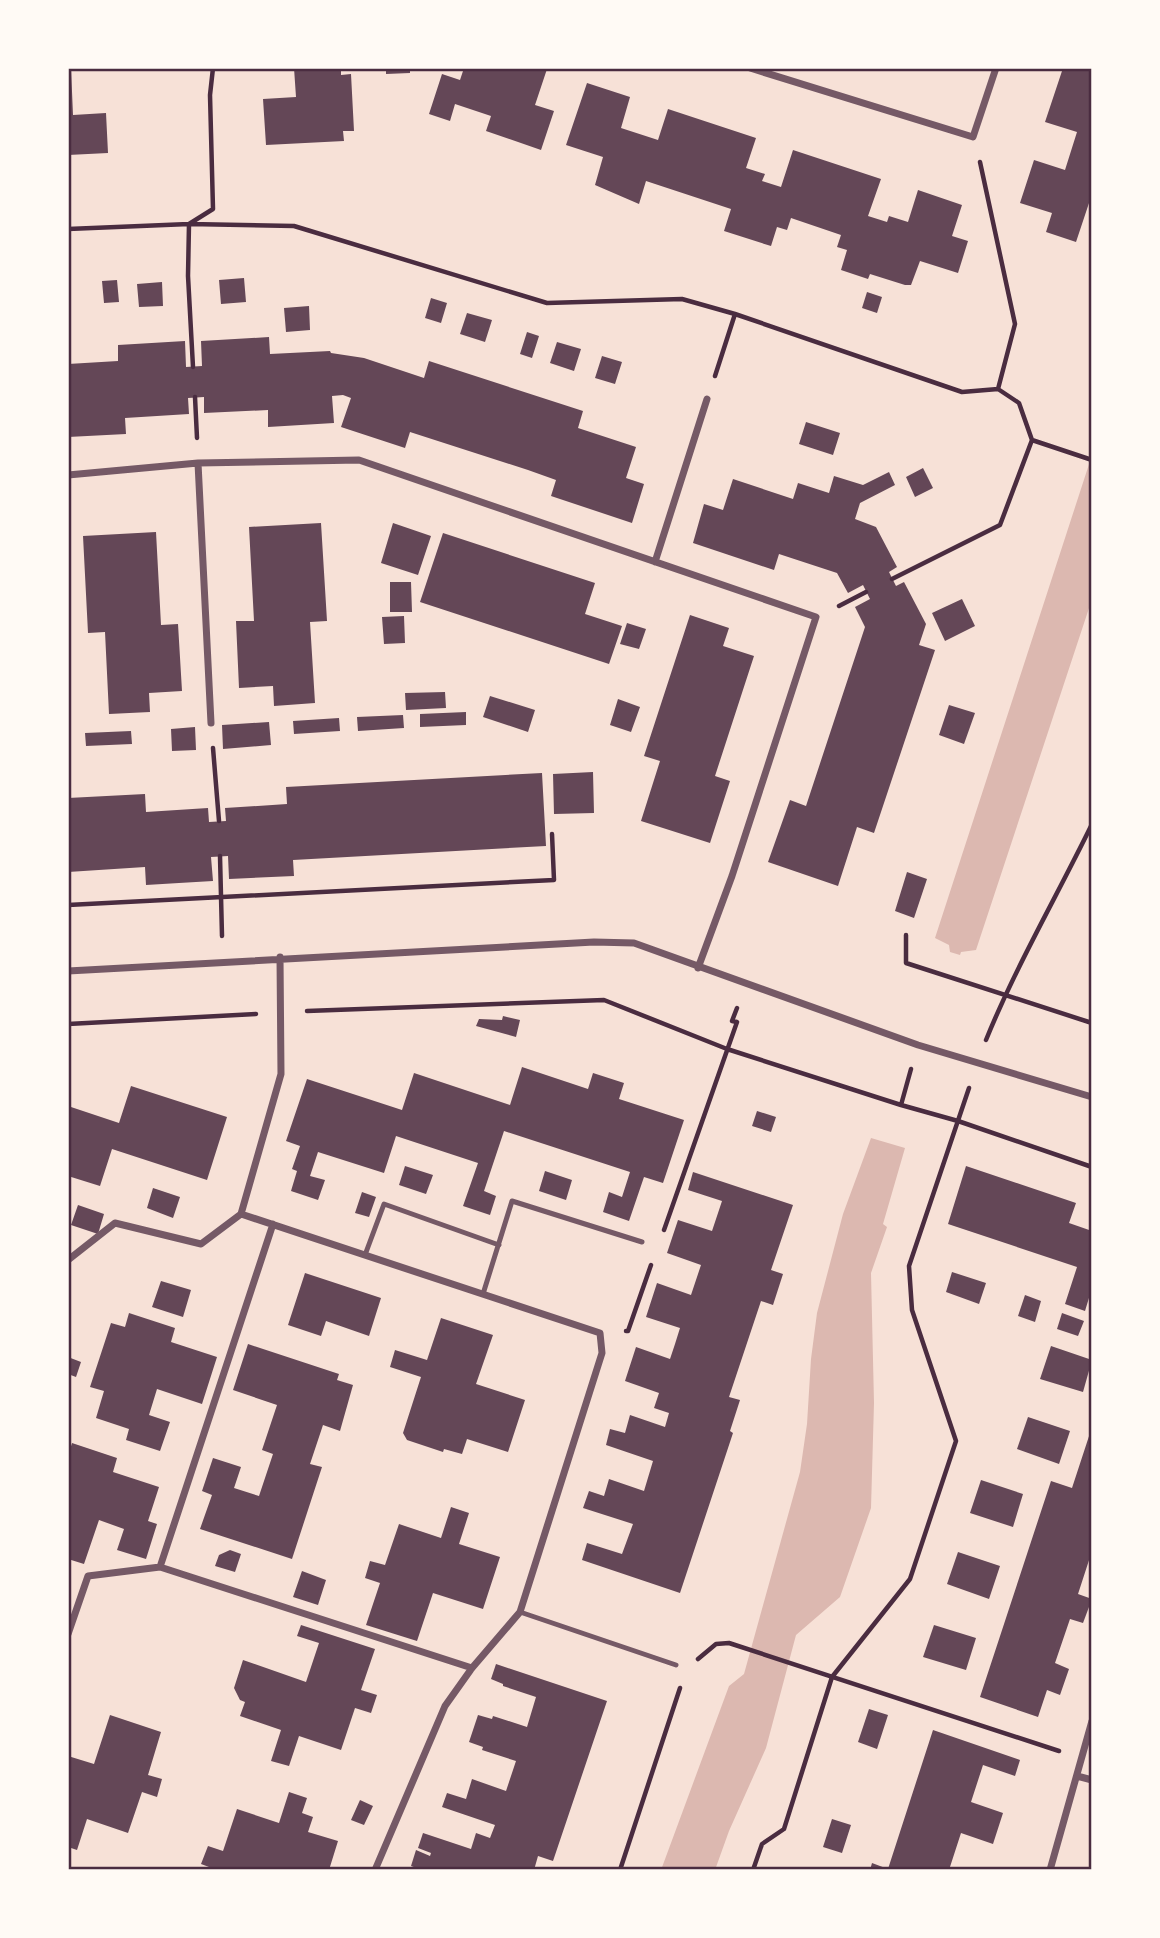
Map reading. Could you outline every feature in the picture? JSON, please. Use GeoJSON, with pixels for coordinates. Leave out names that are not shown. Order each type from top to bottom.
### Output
{"type":"FeatureCollection","features":[{"type":"Feature","properties":{"kind":"street"},"geometry":{"type":"LineString","coordinates":[[750,68],[973,137],[996,68]]}},
{"type":"Feature","properties":{"kind":"street"},"geometry":{"type":"LineString","coordinates":[[655,562],[707,399]]}},
{"type":"Feature","properties":{"kind":"street"},"geometry":{"type":"LineString","coordinates":[[68,475],[198,463],[359,460],[816,617],[732,876],[698,968]]}},
{"type":"Feature","properties":{"kind":"street"},"geometry":{"type":"LineString","coordinates":[[198,463],[211,723]]}},
{"type":"Feature","properties":{"kind":"street"},"geometry":{"type":"LineString","coordinates":[[68,971],[223,963],[280,957],[594,942],[634,943],[918,1045],[1092,1097]]}},
{"type":"Feature","properties":{"kind":"street"},"geometry":{"type":"LineString","coordinates":[[68,1260],[115,1223],[201,1244],[241,1214],[281,1073],[280,957]]}},
{"type":"Feature","properties":{"kind":"street"},"geometry":{"type":"LineString","coordinates":[[241,1214],[600,1333],[602,1353],[520,1612],[472,1668],[445,1706],[375,1870]]}},
{"type":"Feature","properties":{"kind":"street"},"geometry":{"type":"LineString","coordinates":[[160,1567],[273,1224]]}},
{"type":"Feature","properties":{"kind":"street"},"geometry":{"type":"LineString","coordinates":[[68,1633],[89,1576],[160,1567],[472,1668]]}},
{"type":"Feature","properties":{"kind":"street"},"geometry":{"type":"LineString","coordinates":[[1050,1870],[1092,1721]]}},
{"type":"Feature","properties":{"kind":"street"},"geometry":{"type":"LineString","coordinates":[[1077,1776],[1092,1780]]}},
{"type":"Feature","properties":{"kind":"lane"},"geometry":{"type":"LineString","coordinates":[[484,1294],[512,1201],[642,1242]]}},
{"type":"Feature","properties":{"kind":"lane"},"geometry":{"type":"LineString","coordinates":[[365,1255],[384,1204],[499,1245]]}},
{"type":"Feature","properties":{"kind":"lane"},"geometry":{"type":"LineString","coordinates":[[520,1612],[676,1665]]}},
{"type":"Feature","properties":{"kind":"path"},"geometry":{"type":"LineString","coordinates":[[189,223],[213,209],[210,95],[213,68]]}},
{"type":"Feature","properties":{"kind":"path"},"geometry":{"type":"LineString","coordinates":[[973,137],[987,185],[1015,324],[998,389]]}},
{"type":"Feature","properties":{"kind":"path"},"geometry":{"type":"LineString","coordinates":[[189,223],[188,276],[193,366]]}},
{"type":"Feature","properties":{"kind":"path"},"geometry":{"type":"LineString","coordinates":[[68,229],[189,223],[294,226],[547,303],[682,299],[735,314],[962,392],[998,389],[1019,403],[1032,440],[1000,525],[892,579]]}},
{"type":"Feature","properties":{"kind":"path"},"geometry":{"type":"LineString","coordinates":[[707,399],[735,314]]}},
{"type":"Feature","properties":{"kind":"path"},"geometry":{"type":"LineString","coordinates":[[195,397],[198,463]]}},
{"type":"Feature","properties":{"kind":"path"},"geometry":{"type":"LineString","coordinates":[[1032,440],[1092,460]]}},
{"type":"Feature","properties":{"kind":"path"},"geometry":{"type":"LineString","coordinates":[[211,723],[219,821]]}},
{"type":"Feature","properties":{"kind":"path"},"geometry":{"type":"LineString","coordinates":[[753,1870],[762,1844],[784,1829],[832,1677],[910,1579],[956,1441],[912,1310],[909,1266],[977,1062],[1005,994],[1092,824]]}},
{"type":"Feature","properties":{"kind":"path"},"geometry":{"type":"LineString","coordinates":[[68,905],[554,880],[552,834]]}},
{"type":"Feature","properties":{"kind":"path"},"geometry":{"type":"LineString","coordinates":[[220,856],[223,963]]}},
{"type":"Feature","properties":{"kind":"path"},"geometry":{"type":"LineString","coordinates":[[906,935],[906,963],[1092,1023]]}},
{"type":"Feature","properties":{"kind":"path"},"geometry":{"type":"LineString","coordinates":[[663,1233],[737,1022],[732,1021],[745,984]]}},
{"type":"Feature","properties":{"kind":"path"},"geometry":{"type":"LineString","coordinates":[[68,1024],[282,1012],[604,1000],[727,1049],[958,1121],[1092,1167]]}},
{"type":"Feature","properties":{"kind":"path"},"geometry":{"type":"LineString","coordinates":[[901,1105],[918,1045]]}},
{"type":"Feature","properties":{"kind":"path"},"geometry":{"type":"LineString","coordinates":[[600,1333],[628,1331],[654,1259]]}},
{"type":"Feature","properties":{"kind":"path"},"geometry":{"type":"LineString","coordinates":[[620,1870],[686,1668],[716,1644],[729,1643],[1082,1759]]}},
{"type":"Feature","properties":{"kind":"path"},"geometry":{"type":"LineString","coordinates":[[676,1665],[686,1668]]}},
{"type":"Feature","properties":{"kind":"shaded area"},"geometry":{"type":"Polygon","coordinates":[[[1092,455],[1092,599],[976,950],[961,952],[960,955],[950,952],[949,945],[935,938],[1092,455]]]}},
{"type":"Feature","properties":{"kind":"shaded area"},"geometry":{"type":"Polygon","coordinates":[[[871,1138],[905,1148],[883,1224],[887,1227],[871,1273],[874,1403],[871,1508],[840,1597],[796,1635],[766,1748],[729,1831],[715,1870],[661,1870],[729,1686],[744,1674],[800,1472],[817,1313],[843,1214],[871,1138]]]}},
{"type":"Feature","properties":{"kind":"building"},"geometry":{"type":"Polygon","coordinates":[[[68,68],[71,68],[73,115],[106,113],[108,153],[68,155],[68,68]]]}},
{"type":"Feature","properties":{"kind":"building"},"geometry":{"type":"Polygon","coordinates":[[[294,68],[341,68],[341,75],[351,74],[354,131],[343,131],[344,141],[266,145],[263,99],[296,97],[294,68]]]}},
{"type":"Feature","properties":{"kind":"building"},"geometry":{"type":"Polygon","coordinates":[[[386,68],[410,68],[410,73],[386,74],[386,68]]]}},
{"type":"Feature","properties":{"kind":"building"},"geometry":{"type":"Polygon","coordinates":[[[464,68],[547,69],[535,105],[554,111],[541,150],[486,131],[491,116],[455,104],[450,121],[429,114],[442,74],[460,80],[464,68]]]}},
{"type":"Feature","properties":{"kind":"building"},"geometry":{"type":"Polygon","coordinates":[[[1063,68],[1092,68],[1092,194],[1076,242],[1046,232],[1052,213],[1020,203],[1034,160],[1065,170],[1077,132],[1045,122],[1063,68]]]}},
{"type":"Feature","properties":{"kind":"building"},"geometry":{"type":"Polygon","coordinates":[[[587,83],[630,97],[621,128],[658,140],[668,109],[756,138],[746,168],[765,174],[762,181],[781,187],[793,150],[881,179],[868,216],[887,222],[889,216],[908,222],[918,190],[962,205],[952,236],[968,241],[958,273],[920,261],[911,285],[870,274],[868,279],[841,270],[847,250],[837,247],[841,235],[791,218],[787,230],[777,227],[771,246],[724,231],[731,209],[646,181],[639,204],[595,185],[603,157],[566,145],[587,83]]]}},
{"type":"Feature","properties":{"kind":"building"},"geometry":{"type":"Polygon","coordinates":[[[244,278],[246,302],[221,304],[219,280],[244,278]]]}},
{"type":"Feature","properties":{"kind":"building"},"geometry":{"type":"Polygon","coordinates":[[[117,280],[119,302],[104,303],[102,281],[117,280]]]}},
{"type":"Feature","properties":{"kind":"building"},"geometry":{"type":"Polygon","coordinates":[[[162,282],[163,306],[139,307],[137,284],[162,282]]]}},
{"type":"Feature","properties":{"kind":"building"},"geometry":{"type":"Polygon","coordinates":[[[867,292],[882,297],[877,313],[862,308],[867,292]]]}},
{"type":"Feature","properties":{"kind":"building"},"geometry":{"type":"Polygon","coordinates":[[[431,298],[447,303],[441,323],[425,318],[431,298]]]}},
{"type":"Feature","properties":{"kind":"building"},"geometry":{"type":"Polygon","coordinates":[[[309,306],[310,330],[286,332],[284,308],[309,306]]]}},
{"type":"Feature","properties":{"kind":"building"},"geometry":{"type":"Polygon","coordinates":[[[467,313],[492,320],[485,342],[460,334],[467,313]]]}},
{"type":"Feature","properties":{"kind":"building"},"geometry":{"type":"Polygon","coordinates":[[[527,332],[539,336],[532,358],[520,354],[527,332]]]}},
{"type":"Feature","properties":{"kind":"building"},"geometry":{"type":"Polygon","coordinates":[[[269,337],[270,354],[330,351],[364,358],[424,378],[429,361],[583,411],[578,428],[636,447],[626,478],[644,484],[632,523],[551,496],[556,480],[528,470],[410,432],[405,448],[341,427],[351,398],[343,395],[332,396],[334,423],[268,427],[268,410],[204,413],[204,397],[188,398],[189,414],[125,418],[126,434],[68,437],[68,364],[118,361],[118,345],[185,341],[186,367],[202,366],[201,341],[269,337]]]}},
{"type":"Feature","properties":{"kind":"building"},"geometry":{"type":"Polygon","coordinates":[[[557,342],[581,349],[574,371],[550,363],[557,342]]]}},
{"type":"Feature","properties":{"kind":"building"},"geometry":{"type":"Polygon","coordinates":[[[602,356],[622,362],[615,384],[595,378],[602,356]]]}},
{"type":"Feature","properties":{"kind":"building"},"geometry":{"type":"Polygon","coordinates":[[[806,422],[840,433],[833,455],[799,444],[806,422]]]}},
{"type":"Feature","properties":{"kind":"building"},"geometry":{"type":"Polygon","coordinates":[[[923,468],[933,488],[915,497],[906,477],[923,468]]]}},
{"type":"Feature","properties":{"kind":"building"},"geometry":{"type":"Polygon","coordinates":[[[889,472],[895,485],[860,503],[855,519],[876,527],[897,567],[889,572],[896,586],[904,582],[926,624],[919,645],[935,650],[874,833],[857,827],[838,886],[768,862],[790,800],[806,806],[865,627],[855,607],[870,599],[863,585],[848,593],[837,573],[779,554],[774,570],[693,543],[704,504],[723,510],[733,479],[793,499],[798,483],[829,493],[834,476],[863,485],[889,472]]]}},
{"type":"Feature","properties":{"kind":"building"},"geometry":{"type":"Polygon","coordinates":[[[321,523],[327,621],[310,622],[315,703],[274,706],[273,686],[239,688],[236,621],[254,621],[249,527],[321,523]]]}},
{"type":"Feature","properties":{"kind":"building"},"geometry":{"type":"Polygon","coordinates":[[[393,523],[431,536],[418,575],[381,563],[393,523]]]}},
{"type":"Feature","properties":{"kind":"building"},"geometry":{"type":"Polygon","coordinates":[[[156,532],[161,625],[178,624],[182,691],[149,693],[150,712],[109,714],[105,632],[88,633],[83,536],[156,532]]]}},
{"type":"Feature","properties":{"kind":"building"},"geometry":{"type":"Polygon","coordinates":[[[443,533],[595,583],[585,614],[622,626],[609,664],[420,602],[443,533]]]}},
{"type":"Feature","properties":{"kind":"building"},"geometry":{"type":"Polygon","coordinates":[[[390,582],[411,582],[412,612],[390,612],[390,582]]]}},
{"type":"Feature","properties":{"kind":"building"},"geometry":{"type":"Polygon","coordinates":[[[962,599],[975,626],[945,641],[932,613],[962,599]]]}},
{"type":"Feature","properties":{"kind":"building"},"geometry":{"type":"Polygon","coordinates":[[[690,615],[729,628],[723,646],[754,656],[715,776],[730,781],[710,843],[641,821],[660,761],[644,756],[690,615]]]}},
{"type":"Feature","properties":{"kind":"building"},"geometry":{"type":"Polygon","coordinates":[[[404,616],[405,643],[384,644],[382,617],[404,616]]]}},
{"type":"Feature","properties":{"kind":"building"},"geometry":{"type":"Polygon","coordinates":[[[627,623],[646,629],[639,649],[620,644],[627,623]]]}},
{"type":"Feature","properties":{"kind":"building"},"geometry":{"type":"Polygon","coordinates":[[[445,692],[446,708],[406,710],[405,693],[445,692]]]}},
{"type":"Feature","properties":{"kind":"building"},"geometry":{"type":"Polygon","coordinates":[[[490,696],[535,710],[528,732],[483,717],[490,696]]]}},
{"type":"Feature","properties":{"kind":"building"},"geometry":{"type":"Polygon","coordinates":[[[618,699],[640,707],[631,732],[610,725],[618,699]]]}},
{"type":"Feature","properties":{"kind":"building"},"geometry":{"type":"Polygon","coordinates":[[[949,705],[975,713],[964,744],[939,735],[949,705]]]}},
{"type":"Feature","properties":{"kind":"building"},"geometry":{"type":"Polygon","coordinates":[[[466,712],[466,725],[420,727],[420,714],[466,712]]]}},
{"type":"Feature","properties":{"kind":"building"},"geometry":{"type":"Polygon","coordinates":[[[403,715],[404,728],[358,731],[357,717],[403,715]]]}},
{"type":"Feature","properties":{"kind":"building"},"geometry":{"type":"Polygon","coordinates":[[[339,718],[340,731],[294,734],[293,721],[339,718]]]}},
{"type":"Feature","properties":{"kind":"building"},"geometry":{"type":"Polygon","coordinates":[[[269,722],[271,745],[223,749],[222,725],[269,722]]]}},
{"type":"Feature","properties":{"kind":"building"},"geometry":{"type":"Polygon","coordinates":[[[195,727],[196,750],[172,751],[171,729],[195,727]]]}},
{"type":"Feature","properties":{"kind":"building"},"geometry":{"type":"Polygon","coordinates":[[[131,731],[132,744],[86,746],[85,733],[131,731]]]}},
{"type":"Feature","properties":{"kind":"building"},"geometry":{"type":"Polygon","coordinates":[[[593,772],[594,813],[554,814],[553,774],[593,772]]]}},
{"type":"Feature","properties":{"kind":"building"},"geometry":{"type":"Polygon","coordinates":[[[542,773],[546,846],[293,860],[294,876],[229,879],[228,856],[211,857],[213,881],[146,885],[145,867],[68,872],[68,798],[145,794],[146,812],[208,808],[209,822],[226,821],[225,808],[287,804],[286,787],[542,773]]]}},
{"type":"Feature","properties":{"kind":"building"},"geometry":{"type":"Polygon","coordinates":[[[907,872],[927,879],[914,918],[895,911],[907,872]]]}},
{"type":"Feature","properties":{"kind":"building"},"geometry":{"type":"Polygon","coordinates":[[[503,1016],[520,1020],[516,1037],[476,1026],[479,1019],[502,1020],[503,1016]]]}},
{"type":"Feature","properties":{"kind":"building"},"geometry":{"type":"Polygon","coordinates":[[[522,1067],[588,1089],[593,1073],[624,1083],[619,1099],[684,1120],[663,1183],[644,1177],[629,1221],[603,1212],[609,1192],[622,1197],[630,1172],[504,1131],[484,1191],[496,1196],[490,1215],[463,1206],[478,1163],[396,1136],[384,1173],[318,1152],[310,1176],[325,1180],[318,1200],[291,1191],[297,1171],[292,1169],[300,1146],[286,1141],[307,1079],[402,1110],[414,1073],[510,1105],[522,1067]]]}},
{"type":"Feature","properties":{"kind":"building"},"geometry":{"type":"Polygon","coordinates":[[[131,1086],[227,1117],[207,1180],[112,1149],[100,1186],[68,1176],[68,1106],[119,1123],[131,1086]]]}},
{"type":"Feature","properties":{"kind":"building"},"geometry":{"type":"Polygon","coordinates":[[[757,1111],[776,1117],[771,1132],[752,1126],[757,1111]]]}},
{"type":"Feature","properties":{"kind":"building"},"geometry":{"type":"Polygon","coordinates":[[[405,1166],[433,1175],[426,1194],[399,1185],[405,1166]]]}},
{"type":"Feature","properties":{"kind":"building"},"geometry":{"type":"Polygon","coordinates":[[[966,1166],[1076,1203],[1069,1223],[1092,1231],[1092,1288],[1085,1311],[1065,1304],[1077,1267],[948,1224],[966,1166]]]}},
{"type":"Feature","properties":{"kind":"building"},"geometry":{"type":"Polygon","coordinates":[[[545,1171],[572,1180],[566,1200],[539,1191],[545,1171]]]}},
{"type":"Feature","properties":{"kind":"building"},"geometry":{"type":"Polygon","coordinates":[[[693,1172],[793,1205],[771,1270],[783,1274],[773,1305],[761,1301],[729,1397],[740,1400],[730,1431],[733,1433],[680,1593],[582,1560],[587,1543],[622,1554],[633,1524],[583,1508],[589,1491],[604,1496],[609,1479],[644,1491],[653,1461],[606,1445],[610,1429],[625,1433],[630,1415],[665,1427],[669,1413],[654,1408],[659,1393],[625,1381],[636,1347],[670,1359],[675,1344],[680,1328],[646,1317],[657,1283],[691,1295],[701,1265],[667,1253],[678,1220],[712,1231],[722,1201],[688,1190],[693,1172]]]}},
{"type":"Feature","properties":{"kind":"building"},"geometry":{"type":"Polygon","coordinates":[[[153,1188],[180,1197],[173,1218],[147,1208],[153,1188]]]}},
{"type":"Feature","properties":{"kind":"building"},"geometry":{"type":"Polygon","coordinates":[[[362,1192],[376,1197],[369,1217],[355,1213],[362,1192]]]}},
{"type":"Feature","properties":{"kind":"building"},"geometry":{"type":"Polygon","coordinates":[[[78,1205],[104,1214],[98,1234],[71,1225],[78,1205]]]}},
{"type":"Feature","properties":{"kind":"building"},"geometry":{"type":"Polygon","coordinates":[[[952,1272],[986,1283],[979,1304],[946,1292],[952,1272]]]}},
{"type":"Feature","properties":{"kind":"building"},"geometry":{"type":"Polygon","coordinates":[[[305,1273],[381,1298],[369,1336],[326,1321],[321,1336],[288,1325],[305,1273]]]}},
{"type":"Feature","properties":{"kind":"building"},"geometry":{"type":"Polygon","coordinates":[[[161,1281],[191,1290],[183,1317],[152,1307],[161,1281]]]}},
{"type":"Feature","properties":{"kind":"building"},"geometry":{"type":"Polygon","coordinates":[[[1025,1295],[1041,1301],[1035,1322],[1018,1316],[1025,1295]]]}},
{"type":"Feature","properties":{"kind":"building"},"geometry":{"type":"Polygon","coordinates":[[[129,1313],[175,1328],[171,1342],[217,1357],[202,1404],[157,1389],[149,1415],[170,1422],[160,1451],[126,1440],[129,1429],[96,1418],[104,1391],[90,1387],[111,1323],[125,1327],[129,1313]]]}},
{"type":"Feature","properties":{"kind":"building"},"geometry":{"type":"Polygon","coordinates":[[[1062,1313],[1084,1321],[1078,1336],[1057,1329],[1062,1313]]]}},
{"type":"Feature","properties":{"kind":"building"},"geometry":{"type":"Polygon","coordinates":[[[441,1318],[493,1335],[476,1384],[525,1400],[508,1452],[467,1439],[462,1454],[444,1449],[443,1452],[407,1440],[403,1433],[421,1377],[390,1367],[395,1350],[427,1360],[441,1318]]]}},
{"type":"Feature","properties":{"kind":"building"},"geometry":{"type":"Polygon","coordinates":[[[248,1344],[339,1374],[337,1380],[353,1385],[340,1431],[323,1425],[310,1464],[322,1467],[292,1559],[200,1529],[212,1495],[202,1491],[213,1458],[241,1467],[234,1488],[259,1496],[273,1454],[262,1450],[277,1405],[233,1390],[248,1344]]]}},
{"type":"Feature","properties":{"kind":"building"},"geometry":{"type":"Polygon","coordinates":[[[1051,1346],[1092,1360],[1083,1392],[1040,1379],[1051,1346]]]}},
{"type":"Feature","properties":{"kind":"building"},"geometry":{"type":"Polygon","coordinates":[[[68,1357],[81,1362],[76,1377],[68,1374],[68,1357]]]}},
{"type":"Feature","properties":{"kind":"building"},"geometry":{"type":"Polygon","coordinates":[[[1028,1417],[1070,1431],[1059,1464],[1017,1449],[1028,1417]]]}},
{"type":"Feature","properties":{"kind":"building"},"geometry":{"type":"Polygon","coordinates":[[[1091,1430],[1092,1551],[1078,1594],[1092,1599],[1083,1623],[1070,1619],[1055,1663],[1069,1669],[1060,1695],[1047,1690],[1038,1717],[980,1697],[1051,1481],[1072,1488],[1091,1430]]]}},
{"type":"Feature","properties":{"kind":"building"},"geometry":{"type":"Polygon","coordinates":[[[72,1443],[117,1458],[113,1472],[159,1487],[148,1521],[157,1524],[146,1559],[117,1550],[124,1529],[99,1520],[84,1564],[68,1559],[68,1456],[72,1443]]]}},
{"type":"Feature","properties":{"kind":"building"},"geometry":{"type":"Polygon","coordinates":[[[981,1480],[1023,1494],[1013,1527],[970,1513],[981,1480]]]}},
{"type":"Feature","properties":{"kind":"building"},"geometry":{"type":"Polygon","coordinates":[[[451,1507],[469,1513],[459,1544],[500,1557],[483,1609],[433,1593],[417,1641],[366,1625],[380,1583],[365,1578],[370,1561],[385,1565],[399,1524],[441,1538],[451,1507]]]}},
{"type":"Feature","properties":{"kind":"building"},"geometry":{"type":"Polygon","coordinates":[[[230,1550],[241,1554],[235,1572],[215,1566],[219,1555],[230,1550]]]}},
{"type":"Feature","properties":{"kind":"building"},"geometry":{"type":"Polygon","coordinates":[[[958,1552],[1000,1566],[989,1599],[947,1584],[958,1552]]]}},
{"type":"Feature","properties":{"kind":"building"},"geometry":{"type":"Polygon","coordinates":[[[302,1571],[326,1580],[318,1605],[293,1597],[302,1571]]]}},
{"type":"Feature","properties":{"kind":"building"},"geometry":{"type":"Polygon","coordinates":[[[301,1625],[375,1649],[361,1690],[377,1695],[371,1713],[355,1708],[341,1750],[299,1736],[289,1766],[271,1761],[281,1730],[240,1716],[245,1702],[240,1700],[234,1688],[243,1660],[306,1682],[319,1643],[297,1636],[301,1625]]]}},
{"type":"Feature","properties":{"kind":"building"},"geometry":{"type":"Polygon","coordinates":[[[934,1625],[976,1638],[966,1670],[923,1657],[934,1625]]]}},
{"type":"Feature","properties":{"kind":"building"},"geometry":{"type":"Polygon","coordinates":[[[496,1664],[607,1701],[553,1861],[538,1856],[534,1870],[422,1870],[411,1866],[416,1850],[430,1856],[431,1853],[418,1848],[423,1833],[471,1849],[476,1833],[490,1838],[495,1825],[442,1807],[447,1793],[466,1799],[472,1779],[506,1791],[516,1761],[482,1750],[483,1747],[469,1742],[478,1715],[492,1719],[493,1716],[527,1727],[536,1697],[491,1679],[496,1664]]]}},
{"type":"Feature","properties":{"kind":"building"},"geometry":{"type":"Polygon","coordinates":[[[869,1709],[888,1715],[877,1749],[858,1742],[869,1709]]]}},
{"type":"Feature","properties":{"kind":"building"},"geometry":{"type":"Polygon","coordinates":[[[110,1715],[161,1732],[148,1775],[162,1779],[157,1797],[142,1792],[128,1833],[87,1819],[77,1850],[68,1847],[68,1756],[94,1764],[110,1715]]]}},
{"type":"Feature","properties":{"kind":"building"},"geometry":{"type":"Polygon","coordinates":[[[933,1730],[1020,1760],[1015,1776],[983,1765],[971,1802],[1003,1813],[993,1844],[961,1833],[949,1870],[870,1870],[872,1863],[888,1869],[933,1730]]]}},
{"type":"Feature","properties":{"kind":"building"},"geometry":{"type":"Polygon","coordinates":[[[289,1792],[307,1798],[302,1813],[313,1817],[308,1832],[338,1841],[329,1870],[217,1870],[201,1864],[208,1846],[223,1851],[237,1809],[279,1823],[289,1792]]]}},
{"type":"Feature","properties":{"kind":"building"},"geometry":{"type":"Polygon","coordinates":[[[360,1800],[373,1806],[364,1825],[351,1820],[360,1800]]]}},
{"type":"Feature","properties":{"kind":"building"},"geometry":{"type":"Polygon","coordinates":[[[832,1819],[851,1825],[842,1853],[823,1847],[832,1819]]]}}]}
